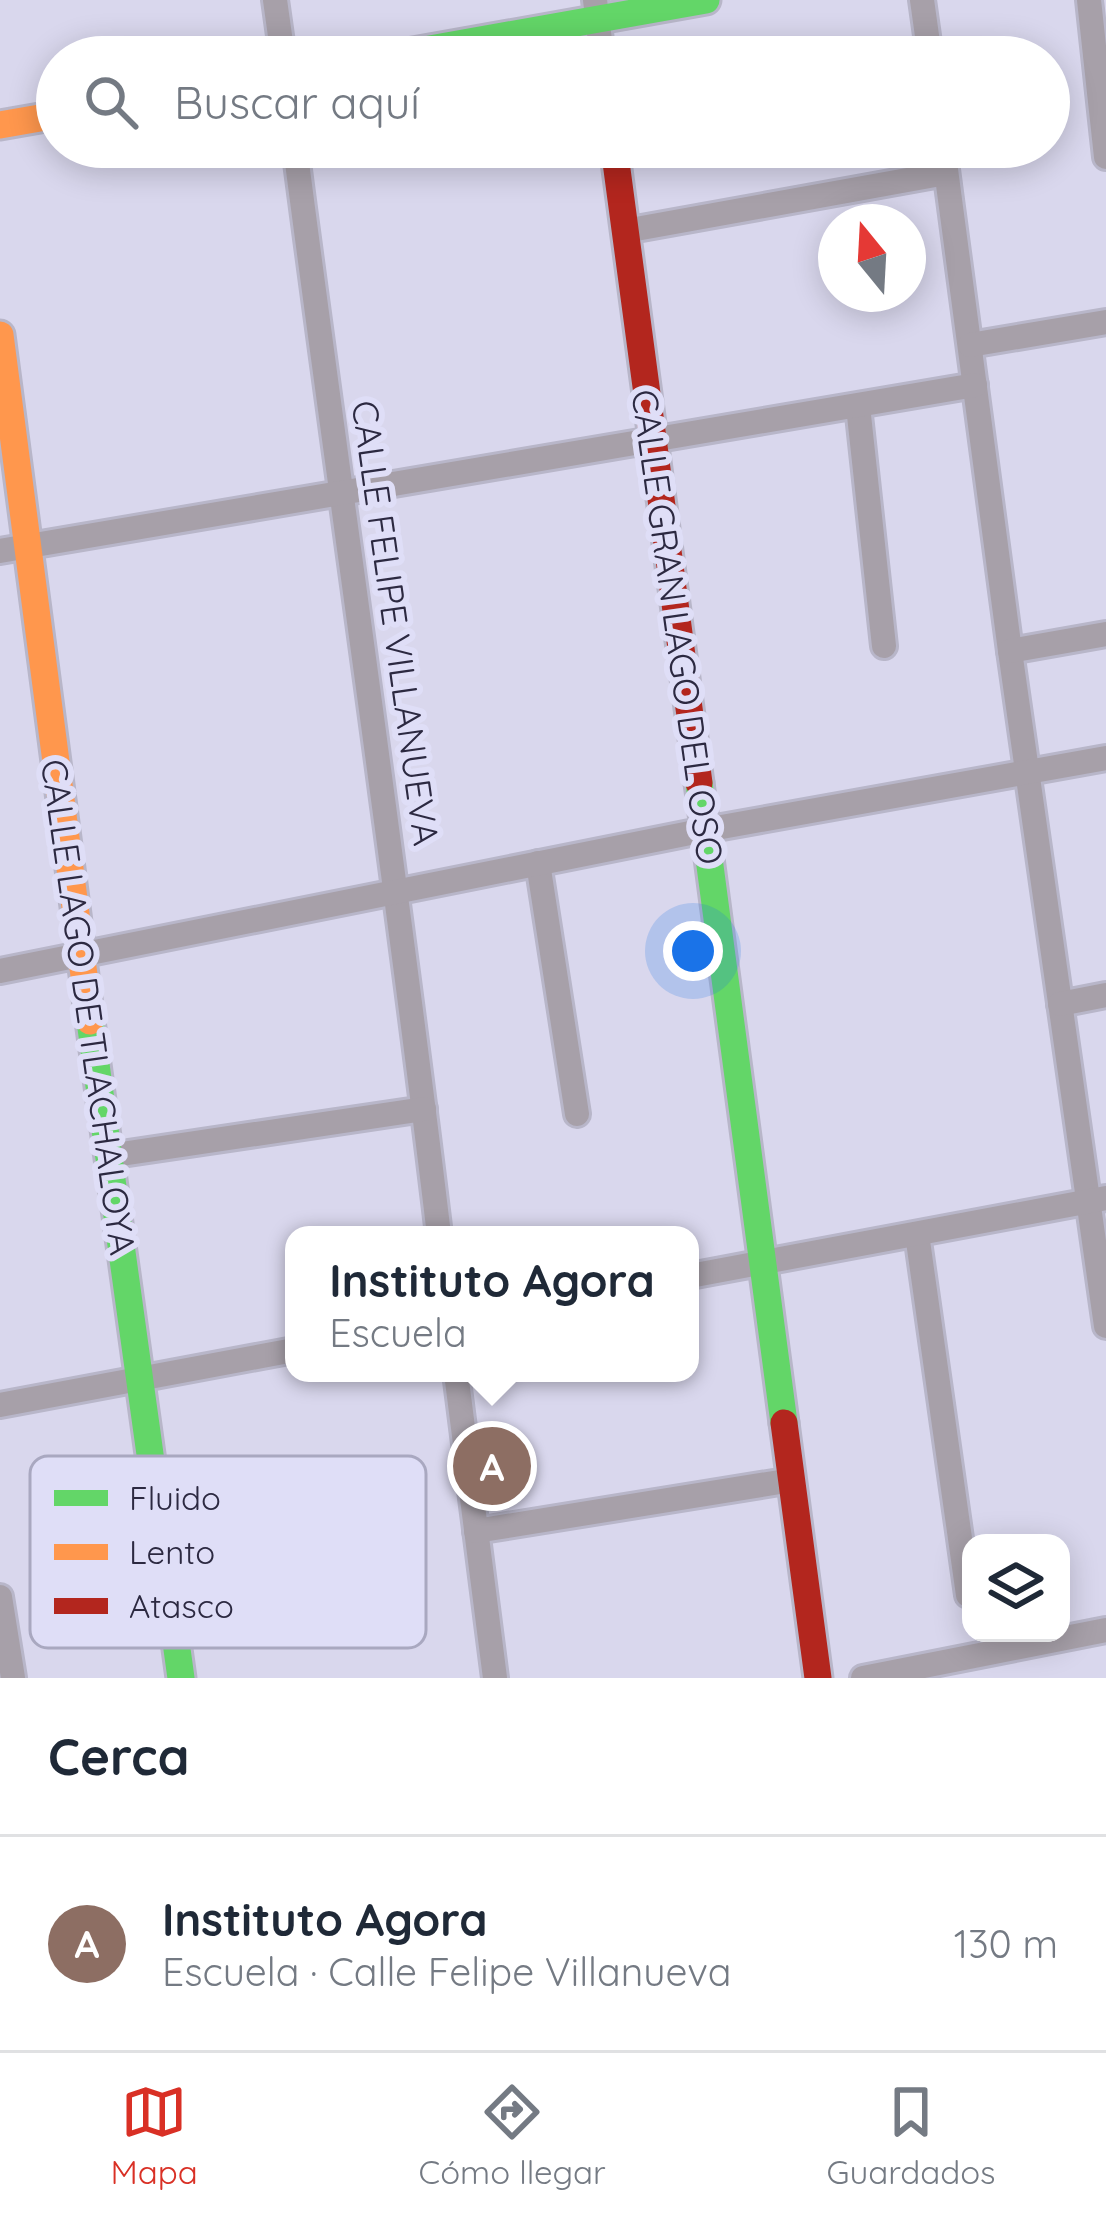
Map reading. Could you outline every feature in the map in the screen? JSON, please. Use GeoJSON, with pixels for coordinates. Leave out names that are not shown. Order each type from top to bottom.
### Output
{"type":"FeatureCollection","features":[{"type":"Feature","properties":{"kind":"street"},"geometry":{"type":"LineString","coordinates":[[275,0],[280,36]]}},
{"type":"Feature","properties":{"kind":"street"},"geometry":{"type":"LineString","coordinates":[[479,36],[596,10],[706,0]]}},
{"type":"Feature","properties":{"kind":"street"},"geometry":{"type":"LineString","coordinates":[[922,0],[927,36]]}},
{"type":"Feature","properties":{"kind":"street"},"geometry":{"type":"LineString","coordinates":[[1089,0],[1106,157]]}},
{"type":"Feature","properties":{"kind":"street"},"geometry":{"type":"LineString","coordinates":[[0,125],[36,119]]}},
{"type":"Feature","properties":{"kind":"street","name":"CALLE FELIPE VILLANUEVA"},"geometry":{"type":"LineString","coordinates":[[298,168],[438,1226]]}},
{"type":"Feature","properties":{"kind":"street","name":"CALLE GRAN LAGO DEL OSO"},"geometry":{"type":"LineString","coordinates":[[617,168],[818,1678]]}},
{"type":"Feature","properties":{"kind":"street"},"geometry":{"type":"LineString","coordinates":[[945,168],[1060,1004],[1096,1200],[1106,1326]]}},
{"type":"Feature","properties":{"kind":"street"},"geometry":{"type":"LineString","coordinates":[[626,231],[946,173]]}},
{"type":"Feature","properties":{"kind":"street"},"geometry":{"type":"LineString","coordinates":[[970,345],[1106,322]]}},
{"type":"Feature","properties":{"kind":"street","name":"CALLE LAGO DE TLACHALOYA"},"geometry":{"type":"LineString","coordinates":[[0,336],[14,549],[81,955],[150,1456]]}},
{"type":"Feature","properties":{"kind":"street"},"geometry":{"type":"LineString","coordinates":[[14,549],[975,385]]}},
{"type":"Feature","properties":{"kind":"street"},"geometry":{"type":"LineString","coordinates":[[858,406],[884,646]]}},
{"type":"Feature","properties":{"kind":"street"},"geometry":{"type":"LineString","coordinates":[[1010,651],[1106,634]]}},
{"type":"Feature","properties":{"kind":"street"},"geometry":{"type":"LineString","coordinates":[[0,971],[705,830],[1106,758]]}},
{"type":"Feature","properties":{"kind":"street"},"geometry":{"type":"LineString","coordinates":[[538,863],[577,1114]]}},
{"type":"Feature","properties":{"kind":"street"},"geometry":{"type":"LineString","coordinates":[[1060,1004],[1106,995]]}},
{"type":"Feature","properties":{"kind":"street"},"geometry":{"type":"LineString","coordinates":[[108,1156],[424,1108]]}},
{"type":"Feature","properties":{"kind":"street"},"geometry":{"type":"LineString","coordinates":[[699,1274],[1096,1200]]}},
{"type":"Feature","properties":{"kind":"street"},"geometry":{"type":"LineString","coordinates":[[917,1234],[962,1552]]}},
{"type":"Feature","properties":{"kind":"street"},"geometry":{"type":"LineString","coordinates":[[0,1405],[285,1352]]}},
{"type":"Feature","properties":{"kind":"street"},"geometry":{"type":"LineString","coordinates":[[456,1382],[495,1678]]}},
{"type":"Feature","properties":{"kind":"street"},"geometry":{"type":"LineString","coordinates":[[476,1531],[792,1480]]}},
{"type":"Feature","properties":{"kind":"street"},"geometry":{"type":"LineString","coordinates":[[0,1597],[13,1678]]}},
{"type":"Feature","properties":{"kind":"street"},"geometry":{"type":"LineString","coordinates":[[863,1678],[1106,1630]]}},
{"type":"Feature","properties":{"kind":"street","name":"CALLE LAGO DE TLACHALOYA"},"geometry":{"type":"LineString","coordinates":[[177,1648],[181,1678]]}},
{"type":"Feature","properties":{"kind":"traffic: fast"},"geometry":{"type":"LineString","coordinates":[[503,36],[706,0]]}},
{"type":"Feature","properties":{"kind":"traffic: fast"},"geometry":{"type":"LineString","coordinates":[[699,783],[784,1423]]}},
{"type":"Feature","properties":{"kind":"traffic: fast"},"geometry":{"type":"LineString","coordinates":[[90,1021],[150,1456]]}},
{"type":"Feature","properties":{"kind":"traffic: fast"},"geometry":{"type":"LineString","coordinates":[[177,1648],[181,1678]]}},
{"type":"Feature","properties":{"kind":"traffic: slow"},"geometry":{"type":"LineString","coordinates":[[0,125],[36,119]]}},
{"type":"Feature","properties":{"kind":"traffic: slow"},"geometry":{"type":"LineString","coordinates":[[0,335],[90,1021]]}},
{"type":"Feature","properties":{"kind":"traffic: jam"},"geometry":{"type":"LineString","coordinates":[[617,168],[699,783]]}},
{"type":"Feature","properties":{"kind":"traffic: jam"},"geometry":{"type":"LineString","coordinates":[[784,1423],[818,1678]]}},
{"type":"Feature","properties":{"kind":"place","name":"Instituto Agora"},"geometry":{"type":"Point","coordinates":[492,1466]}}]}
